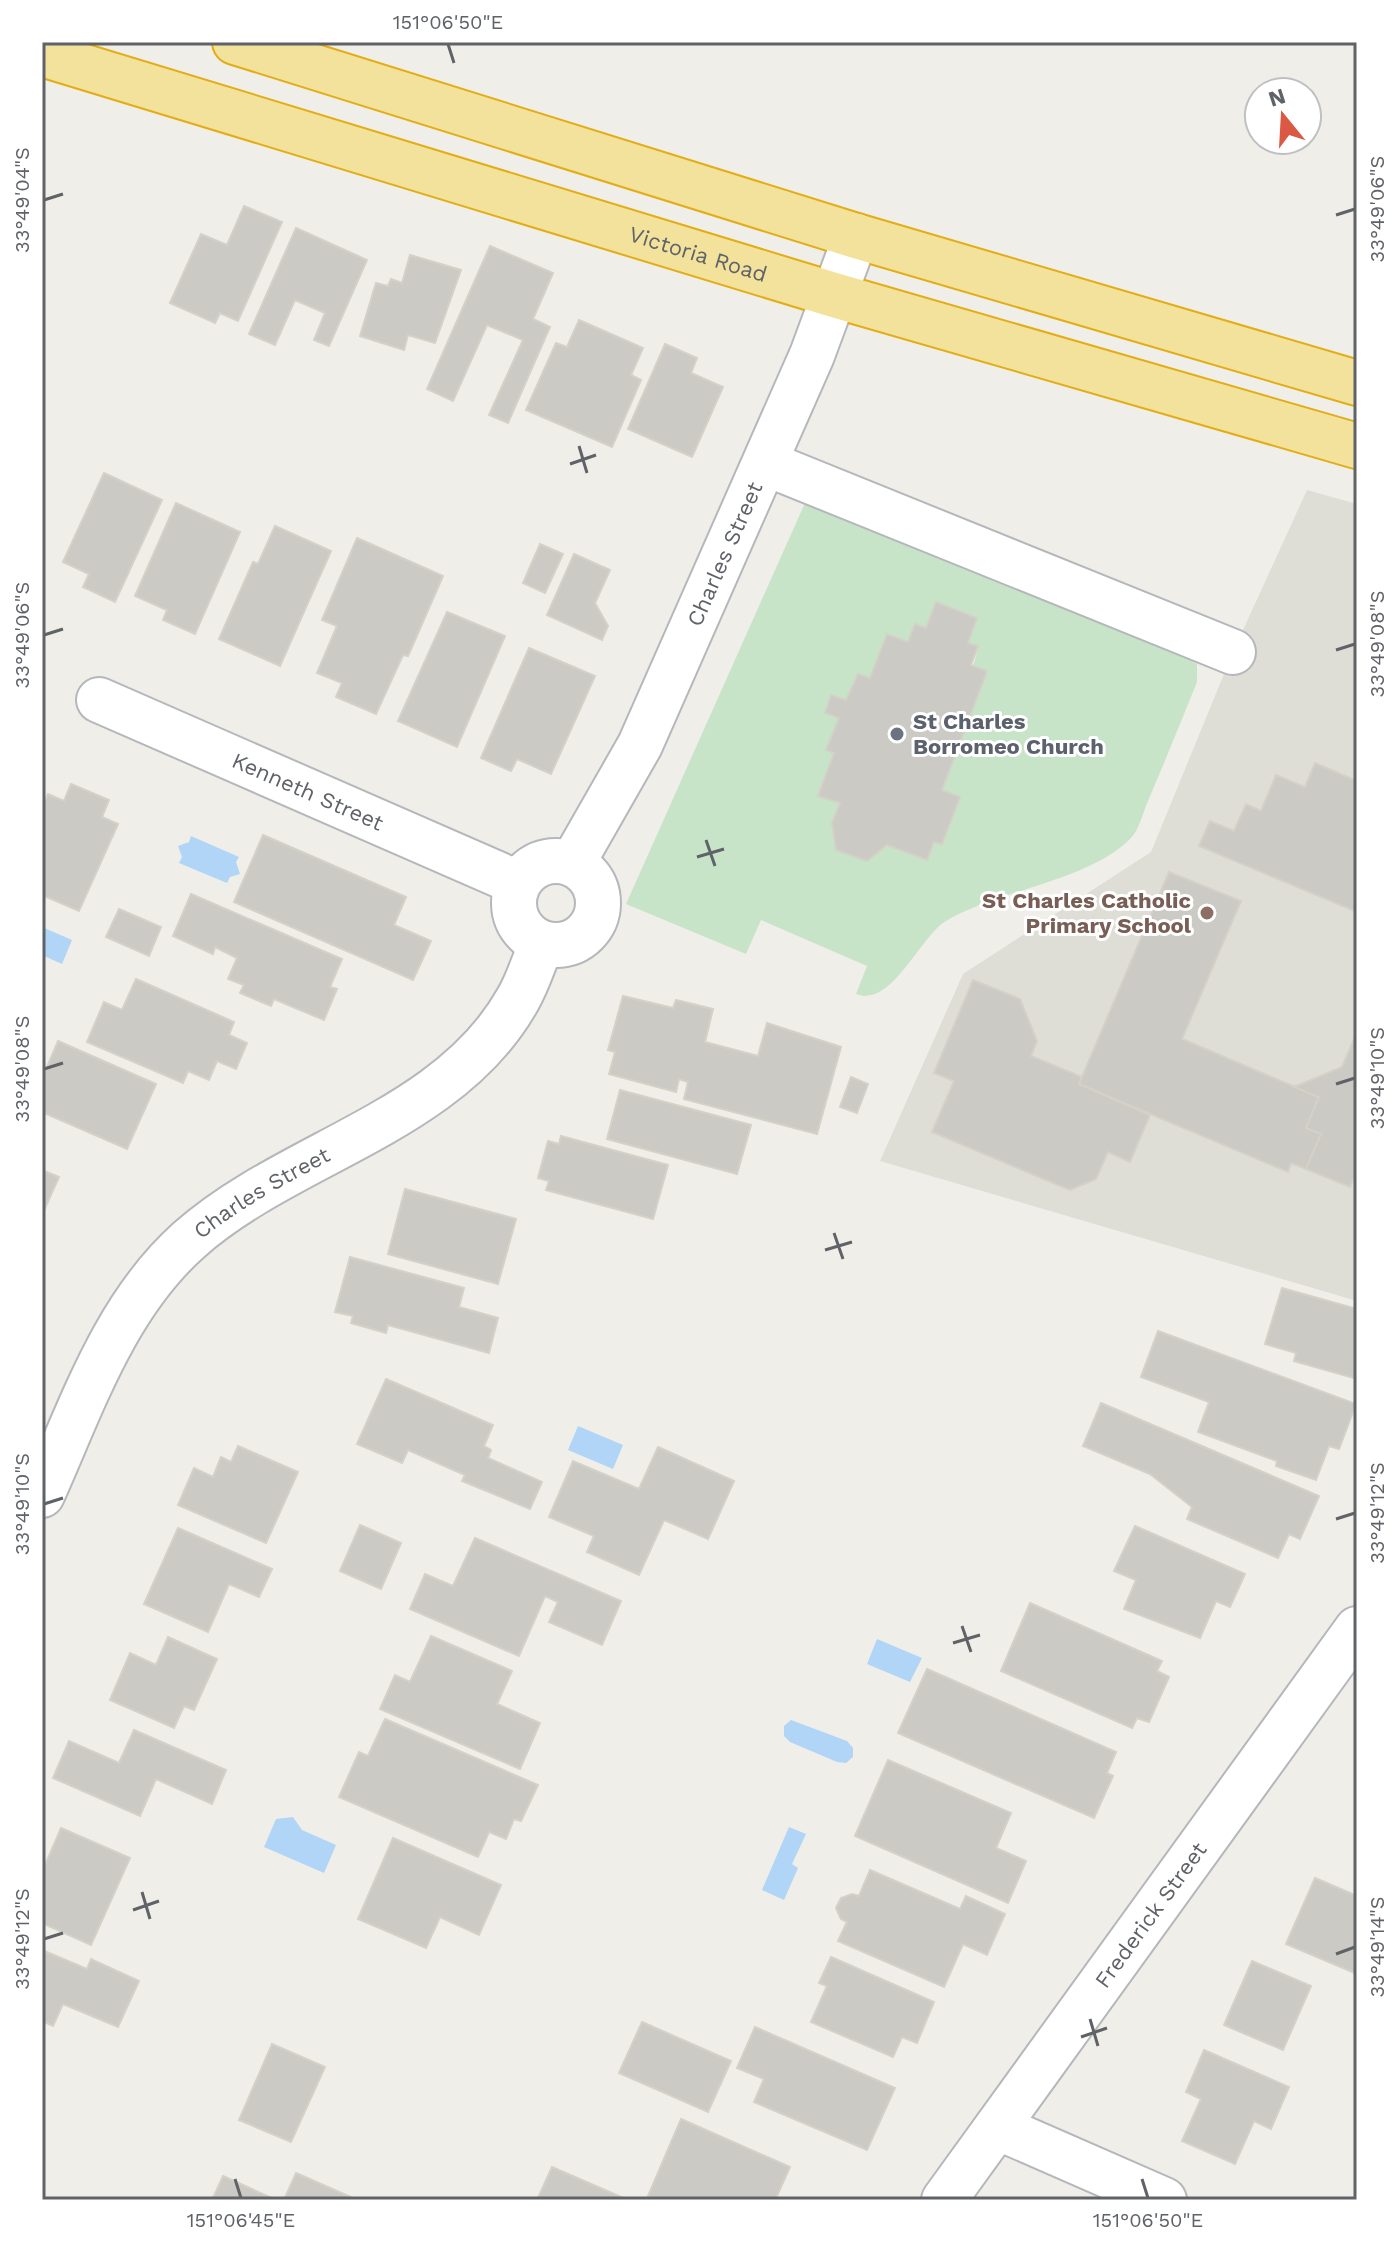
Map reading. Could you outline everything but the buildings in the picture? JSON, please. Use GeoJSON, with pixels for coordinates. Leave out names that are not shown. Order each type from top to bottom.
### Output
{"type":"FeatureCollection","features":[{"type":"Feature","properties":{"kind":"highway"},"geometry":{"type":"LineString","coordinates":[[235,42],[856,236],[1357,383]]}},
{"type":"Feature","properties":{"kind":"highway","name":"Victoria Road"},"geometry":{"type":"LineString","coordinates":[[42,54],[834,295],[1357,446]]}},
{"type":"Feature","properties":{"kind":"street","name":"Charles Street"},"geometry":{"type":"LineString","coordinates":[[572,864],[640,745],[765,463],[856,236]]}},
{"type":"Feature","properties":{"kind":"street"},"geometry":{"type":"LineString","coordinates":[[765,463],[1233,652]]}},
{"type":"Feature","properties":{"kind":"street","name":"Kenneth Street"},"geometry":{"type":"LineString","coordinates":[[99,700],[518,883]]}},
{"type":"Feature","properties":{"kind":"street"},"geometry":{"type":"LineString","coordinates":[[547,862],[572,864],[584,871],[598,895],[594,922],[577,939],[553,946],[542,943],[519,925],[514,911],[518,883],[525,873],[547,862]]}},
{"type":"Feature","properties":{"kind":"street","name":"Charles Street"},"geometry":{"type":"LineString","coordinates":[[42,1495],[113,1338],[161,1268],[220,1215],[412,1104],[461,1069],[502,1023],[518,998],[542,943]]}},
{"type":"Feature","properties":{"kind":"street","name":"Frederick Street"},"geometry":{"type":"LineString","coordinates":[[944,2200],[1357,1629]]}},
{"type":"Feature","properties":{"kind":"street"},"geometry":{"type":"LineString","coordinates":[[997,2127],[1164,2200]]}},
{"type":"Feature","properties":{"kind":"shaded area","name":"St Charles Catholic Primary School"},"geometry":{"type":"Polygon","coordinates":[[[1307,490],[1357,504],[1357,1301],[880,1161],[963,974],[1151,852],[1233,652],[1307,490]]]}},
{"type":"Feature","properties":{"kind":"green space"},"geometry":{"type":"Polygon","coordinates":[[[805,503],[1154,642],[1197,664],[1197,682],[1133,836],[1091,865],[967,910],[946,921],[882,991],[869,995],[856,994],[867,966],[761,920],[746,954],[626,904],[805,503]],[[936,602],[926,628],[870,678],[858,674],[846,700],[831,695],[825,713],[839,718],[826,750],[834,753],[818,795],[840,803],[832,823],[927,860],[934,842],[942,844],[960,797],[942,790],[978,647],[968,643],[977,618],[936,602]]]}},
{"type":"Feature","properties":{"kind":"water"},"geometry":{"type":"Polygon","coordinates":[[[191,836],[239,857],[236,862],[240,874],[230,877],[227,883],[179,863],[182,857],[178,846],[189,842],[191,836]]]}},
{"type":"Feature","properties":{"kind":"water"},"geometry":{"type":"Polygon","coordinates":[[[42,927],[72,940],[62,964],[42,955],[42,927]]]}},
{"type":"Feature","properties":{"kind":"water"},"geometry":{"type":"Polygon","coordinates":[[[578,1426],[623,1445],[613,1469],[568,1450],[578,1426]]]}},
{"type":"Feature","properties":{"kind":"water"},"geometry":{"type":"Polygon","coordinates":[[[877,1639],[922,1658],[910,1682],[867,1664],[877,1639]]]}},
{"type":"Feature","properties":{"kind":"water"},"geometry":{"type":"Polygon","coordinates":[[[791,1720],[847,1741],[853,1748],[853,1757],[846,1763],[837,1762],[790,1742],[784,1736],[784,1726],[791,1720]]]}},
{"type":"Feature","properties":{"kind":"water"},"geometry":{"type":"Polygon","coordinates":[[[293,1817],[302,1830],[336,1845],[324,1873],[264,1847],[276,1819],[293,1817]]]}},
{"type":"Feature","properties":{"kind":"water"},"geometry":{"type":"Polygon","coordinates":[[[789,1827],[806,1834],[792,1864],[798,1868],[784,1900],[762,1890],[789,1827]]]}},
{"type":"Feature","properties":{"kind":"place","name":"St Charles Borromeo Church"},"geometry":{"type":"Point","coordinates":[897,734]}},
{"type":"Feature","properties":{"kind":"place","name":"St Charles Catholic Primary School"},"geometry":{"type":"Point","coordinates":[1207,913]}}]}
